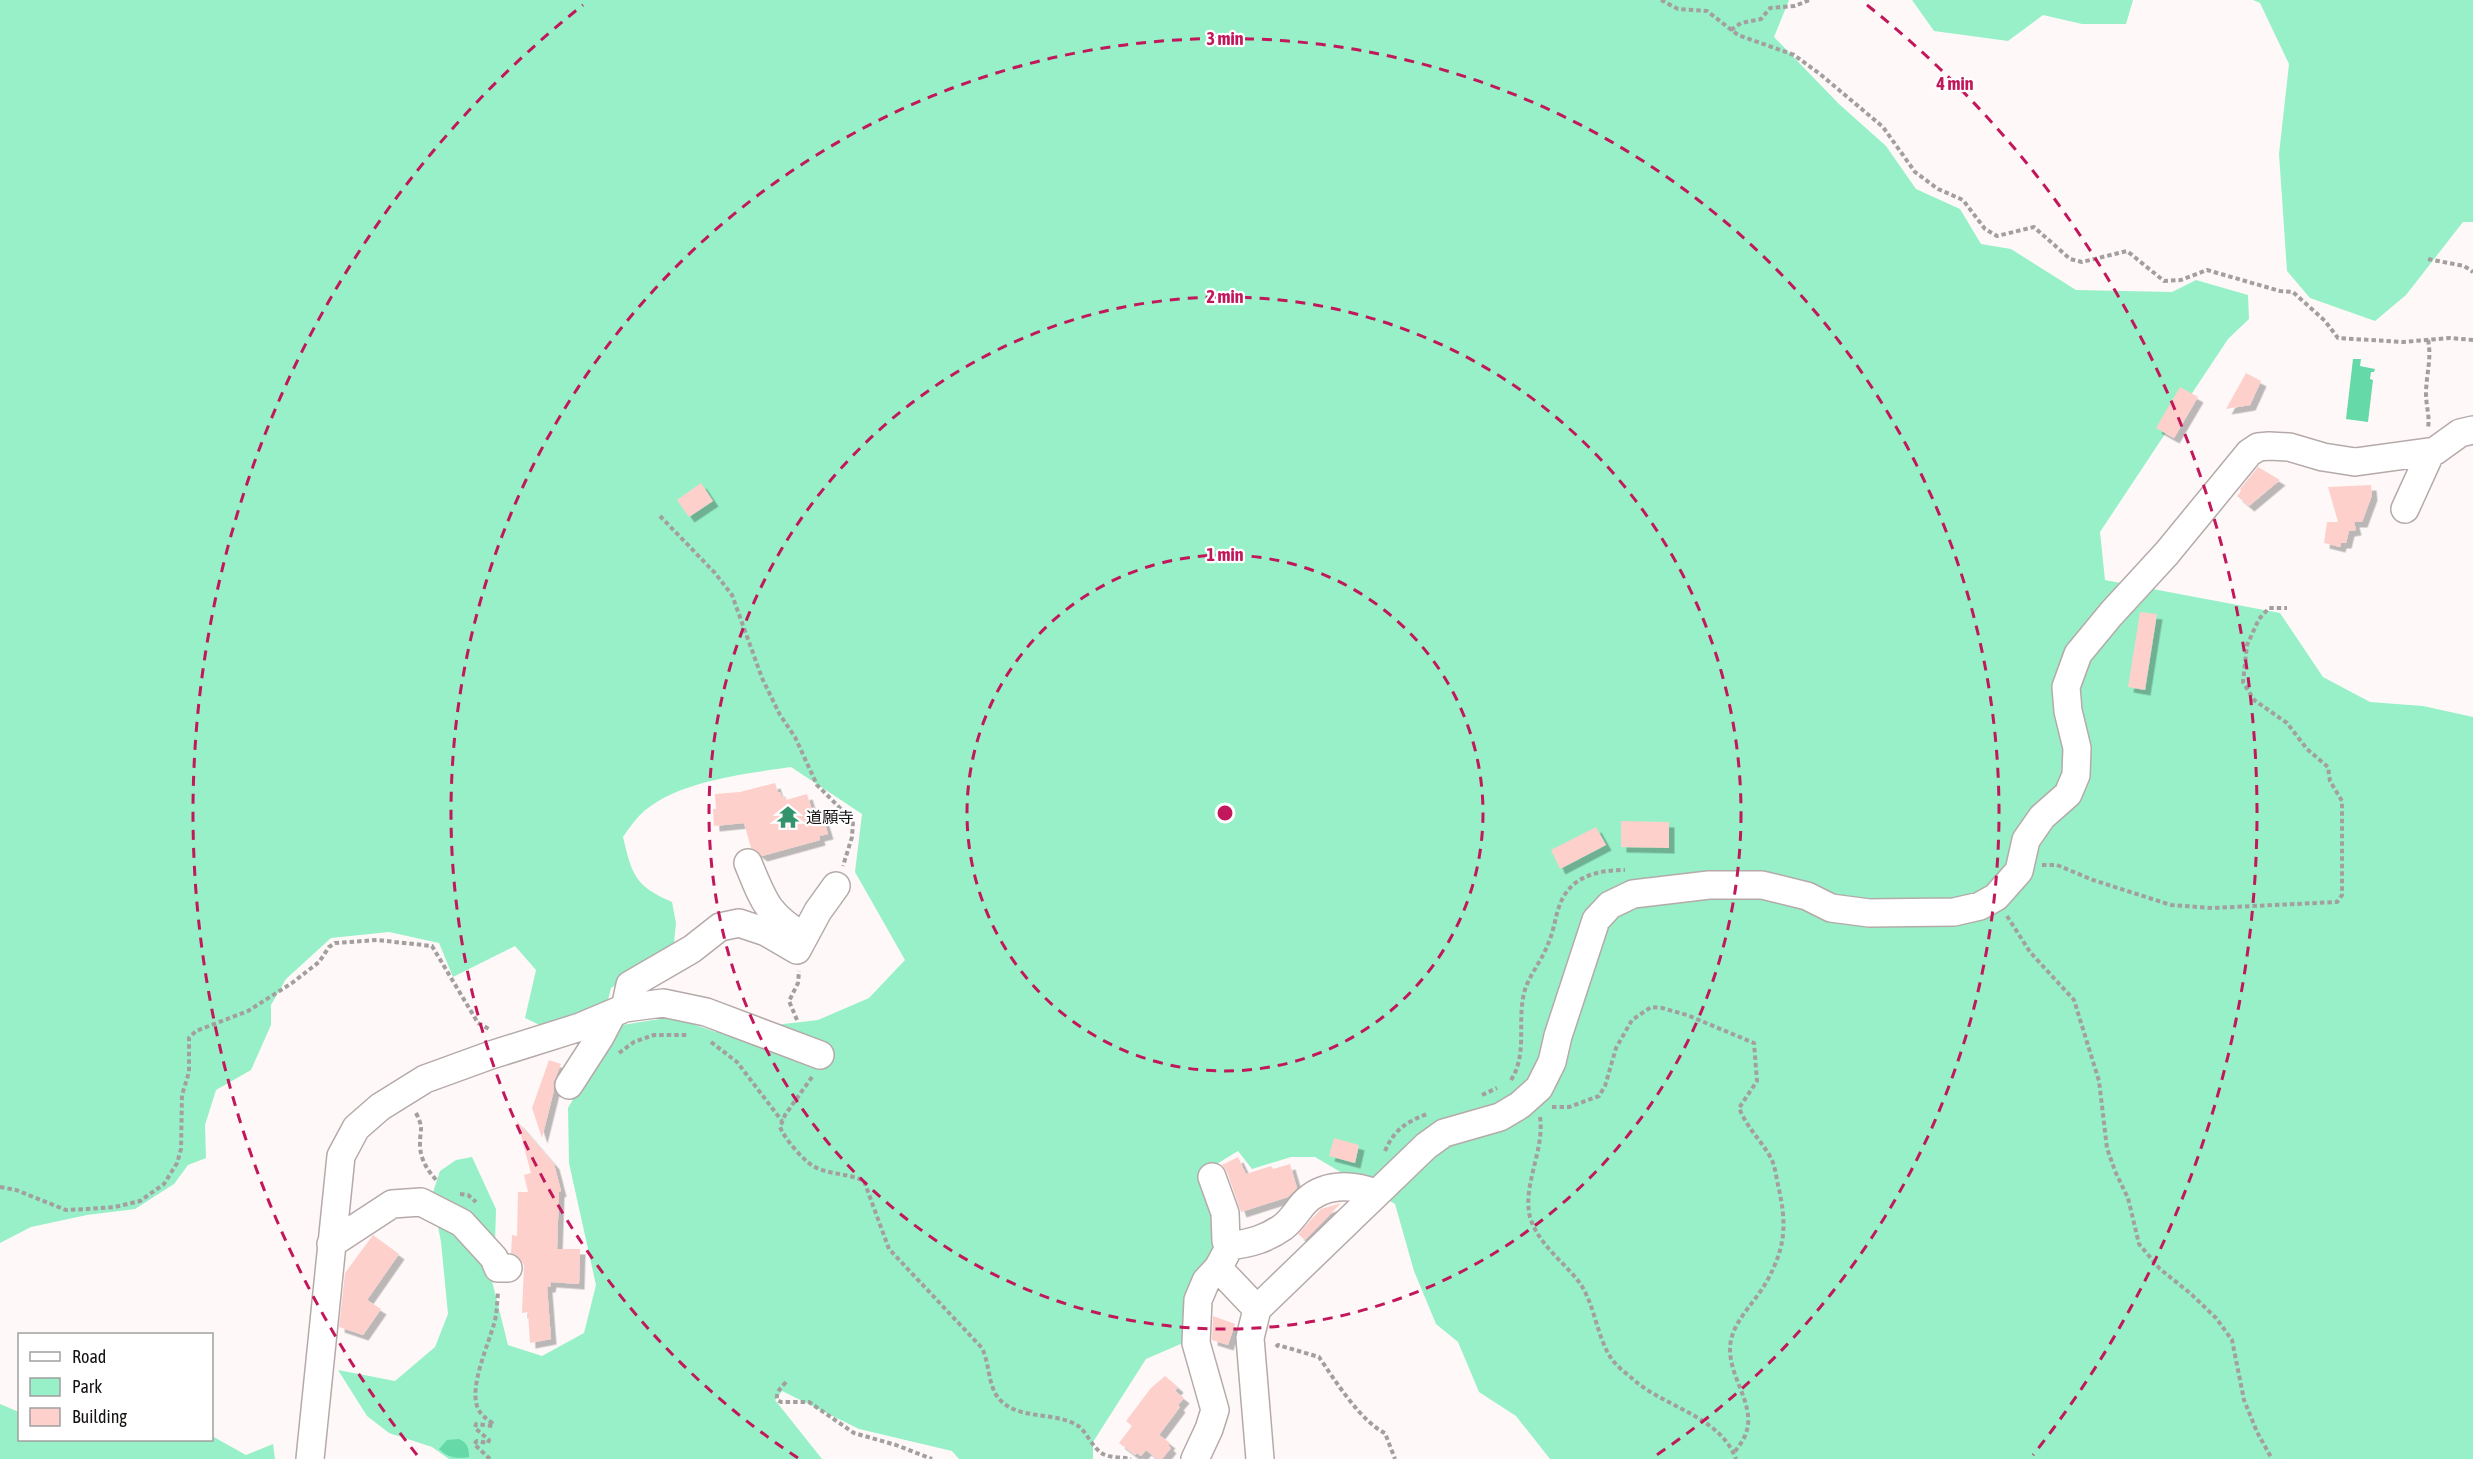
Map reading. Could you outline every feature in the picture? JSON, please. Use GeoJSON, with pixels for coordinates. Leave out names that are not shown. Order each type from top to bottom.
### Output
{"type":"FeatureCollection","features":[{"type":"Feature","properties":{"kind":"street"},"geometry":{"type":"LineString","coordinates":[[1260,1459],[1250,1338],[1257,1309],[1426,1146],[1444,1133],[1500,1117],[1539,1088],[1552,1062],[1558,1036],[1596,920],[1610,905],[1633,894],[1709,885],[1762,885],[1807,896],[1831,908],[1869,913],[1954,912],[1980,906],[1996,897],[2019,871],[2026,840],[2042,817],[2068,794],[2076,775],[2077,748],[2068,711],[2066,687],[2078,654],[2111,614],[2168,553],[2249,453],[2258,447],[2289,447],[2323,457],[2355,462],[2435,451],[2460,433],[2473,430]]}},
{"type":"Feature","properties":{"kind":"street"},"geometry":{"type":"LineString","coordinates":[[2405,508],[2426,486],[2431,452]]}},
{"type":"Feature","properties":{"kind":"street"},"geometry":{"type":"LineString","coordinates":[[748,863],[766,906],[801,943]]}},
{"type":"Feature","properties":{"kind":"street"},"geometry":{"type":"LineString","coordinates":[[801,943],[836,886]]}},
{"type":"Feature","properties":{"kind":"street"},"geometry":{"type":"LineString","coordinates":[[569,1085],[619,1011],[630,985],[692,949],[720,927],[739,922],[801,943]]}},
{"type":"Feature","properties":{"kind":"street"},"geometry":{"type":"LineString","coordinates":[[310,1459],[341,1156],[356,1128],[381,1107],[424,1079],[580,1027],[619,1011],[663,1004],[706,1012],[820,1055]]}},
{"type":"Feature","properties":{"kind":"street"},"geometry":{"type":"LineString","coordinates":[[1212,1177],[1225,1213],[1224,1257],[1257,1309]]}},
{"type":"Feature","properties":{"kind":"street"},"geometry":{"type":"LineString","coordinates":[[1195,1459],[1215,1410],[1196,1343],[1198,1300],[1206,1281],[1224,1257],[1285,1226],[1304,1203],[1316,1194],[1330,1188],[1346,1186],[1378,1190]]}},
{"type":"Feature","properties":{"kind":"street"},"geometry":{"type":"LineString","coordinates":[[331,1244],[392,1204],[421,1202],[462,1223],[503,1268]]}},
{"type":"Feature","properties":{"kind":"path"},"geometry":{"type":"LineString","coordinates":[[1661,0],[1678,9],[1707,11],[1738,35],[1794,55],[1883,127],[1915,172],[1938,189],[1964,200],[1985,229],[1998,236],[2034,226],[2070,260],[2082,262],[2127,251],[2164,281],[2181,280],[2207,270],[2280,291],[2293,292],[2325,321],[2338,338],[2403,342],[2450,338],[2473,340]]}},
{"type":"Feature","properties":{"kind":"path"},"geometry":{"type":"LineString","coordinates":[[1731,30],[1741,22],[1761,19],[1770,8],[1795,6],[1809,0]]}},
{"type":"Feature","properties":{"kind":"path"},"geometry":{"type":"LineString","coordinates":[[2428,259],[2464,266],[2473,272]]}},
{"type":"Feature","properties":{"kind":"path"},"geometry":{"type":"LineString","coordinates":[[2428,340],[2431,353],[2426,393],[2429,417],[2427,438],[2431,452]]}},
{"type":"Feature","properties":{"kind":"path"},"geometry":{"type":"LineString","coordinates":[[660,516],[715,573],[732,595],[762,678],[780,715],[795,737],[818,785],[853,821],[852,837],[836,886]]}},
{"type":"Feature","properties":{"kind":"path"},"geometry":{"type":"LineString","coordinates":[[2021,864],[2057,865],[2171,905],[2212,908],[2337,902],[2342,895],[2342,801],[2330,781],[2328,766],[2307,749],[2287,723],[2254,700],[2244,682],[2247,645],[2259,619],[2270,608],[2287,608]]}},
{"type":"Feature","properties":{"kind":"path"},"geometry":{"type":"LineString","coordinates":[[1480,1096],[1508,1084],[1516,1072],[1521,1055],[1523,998],[1529,977],[1548,946],[1560,903],[1571,887],[1585,875],[1611,870],[1634,873]]}},
{"type":"Feature","properties":{"kind":"path"},"geometry":{"type":"LineString","coordinates":[[1996,897],[2030,952],[2074,999],[2099,1082],[2107,1148],[2128,1198],[2139,1244],[2160,1269],[2216,1318],[2232,1340],[2244,1400],[2257,1432],[2272,1459]]}},
{"type":"Feature","properties":{"kind":"path"},"geometry":{"type":"LineString","coordinates":[[0,1187],[16,1190],[66,1210],[115,1208],[140,1201],[164,1184],[177,1163],[182,1149],[182,1095],[189,1072],[189,1038],[196,1031],[248,1011],[292,983],[319,962],[329,947],[335,943],[377,940],[432,946],[478,1023],[485,1029],[495,1029]]}},
{"type":"Feature","properties":{"kind":"path"},"geometry":{"type":"LineString","coordinates":[[801,943],[798,983],[789,1001],[795,1019],[801,1022]]}},
{"type":"Feature","properties":{"kind":"path"},"geometry":{"type":"LineString","coordinates":[[1532,1095],[1554,1108],[1569,1107],[1599,1096],[1605,1086],[1616,1048],[1632,1020],[1651,1007],[1687,1015],[1754,1043],[1757,1081],[1739,1108],[1748,1127],[1773,1161],[1785,1212],[1785,1234],[1777,1260],[1765,1284],[1740,1320],[1731,1340],[1730,1366],[1747,1411],[1746,1433],[1734,1453]]}},
{"type":"Feature","properties":{"kind":"path"},"geometry":{"type":"LineString","coordinates":[[614,1054],[624,1051],[634,1042],[654,1035],[696,1035]]}},
{"type":"Feature","properties":{"kind":"path"},"geometry":{"type":"LineString","coordinates":[[706,1040],[717,1045],[737,1062],[782,1121]]}},
{"type":"Feature","properties":{"kind":"path"},"geometry":{"type":"LineString","coordinates":[[820,1055],[817,1069],[782,1121],[780,1126],[785,1138],[813,1166],[852,1175],[864,1181],[889,1249],[982,1348],[988,1361],[990,1381],[996,1395],[1018,1412],[1048,1416],[1076,1424],[1097,1450],[1106,1456],[1131,1459]]}},
{"type":"Feature","properties":{"kind":"path"},"geometry":{"type":"LineString","coordinates":[[400,1094],[413,1107],[422,1126],[420,1144],[424,1162],[429,1172],[444,1187]]}},
{"type":"Feature","properties":{"kind":"path"},"geometry":{"type":"LineString","coordinates":[[1532,1095],[1538,1107],[1541,1123],[1530,1199],[1530,1216],[1538,1233],[1554,1256],[1578,1280],[1588,1295],[1611,1358],[1635,1381],[1659,1399],[1696,1416],[1716,1429],[1736,1459]]}},
{"type":"Feature","properties":{"kind":"path"},"geometry":{"type":"LineString","coordinates":[[1378,1190],[1379,1170],[1393,1134],[1408,1123],[1434,1112]]}},
{"type":"Feature","properties":{"kind":"path"},"geometry":{"type":"LineString","coordinates":[[458,1194],[473,1197],[479,1207]]}},
{"type":"Feature","properties":{"kind":"path"},"geometry":{"type":"LineString","coordinates":[[490,1459],[488,1454],[474,1444],[477,1441],[488,1443],[489,1440],[475,1428],[476,1424],[493,1426],[481,1415],[476,1404],[476,1390],[495,1322],[503,1268]]}},
{"type":"Feature","properties":{"kind":"path"},"geometry":{"type":"LineString","coordinates":[[1270,1353],[1278,1345],[1319,1357],[1374,1428],[1385,1432],[1395,1459]]}},
{"type":"Feature","properties":{"kind":"path"},"geometry":{"type":"LineString","coordinates":[[786,1382],[779,1390],[777,1400],[809,1402],[854,1433],[896,1445],[932,1459]]}},
{"type":"Feature","properties":{"kind":"green space"},"geometry":{"type":"Polygon","coordinates":[[[0,0],[1789,0],[1774,37],[1839,104],[1886,146],[1916,189],[1960,209],[1981,244],[2011,249],[2076,290],[2172,292],[2196,280],[2248,295],[2249,319],[2228,339],[2100,532],[2105,580],[2280,613],[2323,677],[2370,702],[2423,706],[2473,717],[2473,1459],[1550,1459],[1516,1416],[1479,1392],[1458,1342],[1436,1324],[1414,1271],[1395,1204],[1315,1157],[1291,1157],[1252,1169],[1238,1151],[1207,1170],[1218,1222],[1214,1257],[1183,1343],[1146,1359],[1093,1442],[1093,1459],[959,1459],[952,1451],[859,1429],[782,1391],[775,1400],[822,1459],[449,1459],[432,1447],[389,1433],[367,1416],[338,1370],[395,1381],[435,1347],[448,1314],[441,1242],[432,1195],[440,1171],[456,1160],[472,1157],[496,1209],[495,1245],[490,1273],[508,1345],[542,1356],[584,1333],[596,1285],[569,1163],[568,1108],[616,1026],[672,1017],[716,1032],[818,1020],[869,998],[905,960],[855,872],[862,814],[791,767],[732,776],[671,794],[654,803],[633,823],[623,837],[629,861],[637,878],[643,884],[672,902],[676,923],[674,943],[655,959],[611,988],[606,1008],[548,1029],[525,1018],[536,970],[515,946],[453,977],[439,943],[389,932],[331,938],[286,979],[271,1005],[271,1025],[251,1070],[216,1090],[205,1125],[206,1158],[188,1165],[174,1184],[135,1209],[87,1215],[31,1227],[0,1243],[0,0]]]}},
{"type":"Feature","properties":{"kind":"green space"},"geometry":{"type":"Polygon","coordinates":[[[1912,0],[2133,0],[2126,24],[2082,24],[2043,15],[2008,41],[1934,31],[1912,0]]]}},
{"type":"Feature","properties":{"kind":"green space"},"geometry":{"type":"Polygon","coordinates":[[[2253,0],[2473,0],[2473,222],[2463,222],[2406,295],[2375,321],[2310,298],[2287,271],[2279,154],[2289,64],[2260,3],[2253,0]]]}},
{"type":"Feature","properties":{"kind":"green space"},"geometry":{"type":"Polygon","coordinates":[[[0,1404],[18,1412],[18,1441],[213,1441],[213,1437],[246,1455],[273,1444],[275,1459],[0,1459],[0,1404]]]}},
{"type":"Feature","properties":{"kind":"shaded area"},"geometry":{"type":"Polygon","coordinates":[[[2353,359],[2361,359],[2360,366],[2375,369],[2371,372],[2370,379],[2373,380],[2368,422],[2346,419],[2353,359]]]}},
{"type":"Feature","properties":{"kind":"shaded area"},"geometry":{"type":"Polygon","coordinates":[[[459,1439],[467,1446],[469,1457],[453,1457],[439,1449],[447,1440],[459,1439]]]}},
{"type":"Feature","properties":{"kind":"building"},"geometry":{"type":"Polygon","coordinates":[[[2246,373],[2261,381],[2250,405],[2226,409],[2246,373]]]}},
{"type":"Feature","properties":{"kind":"building"},"geometry":{"type":"Polygon","coordinates":[[[2180,387],[2198,397],[2174,438],[2156,428],[2180,387]]]}},
{"type":"Feature","properties":{"kind":"building"},"geometry":{"type":"Polygon","coordinates":[[[2258,467],[2280,480],[2249,506],[2237,496],[2258,467]]]}},
{"type":"Feature","properties":{"kind":"building"},"geometry":{"type":"Polygon","coordinates":[[[701,483],[713,501],[689,517],[677,500],[701,483]]]}},
{"type":"Feature","properties":{"kind":"building"},"geometry":{"type":"Polygon","coordinates":[[[2371,485],[2372,495],[2362,522],[2354,522],[2356,530],[2349,531],[2346,543],[2341,543],[2340,547],[2324,543],[2327,522],[2338,522],[2328,487],[2371,485]]]}},
{"type":"Feature","properties":{"kind":"building"},"geometry":{"type":"Polygon","coordinates":[[[2140,612],[2157,614],[2145,690],[2128,687],[2140,612]]]}},
{"type":"Feature","properties":{"kind":"building"},"geometry":{"type":"Polygon","coordinates":[[[775,783],[778,792],[782,797],[785,796],[786,800],[807,794],[813,813],[821,811],[828,834],[819,836],[820,840],[762,856],[751,848],[744,823],[714,826],[715,794],[740,792],[775,783]]]}},
{"type":"Feature","properties":{"kind":"building"},"geometry":{"type":"Polygon","coordinates":[[[1621,821],[1669,822],[1669,848],[1621,847],[1621,821]]]}},
{"type":"Feature","properties":{"kind":"building"},"geometry":{"type":"Polygon","coordinates":[[[1596,827],[1606,845],[1560,869],[1551,850],[1596,827]]]}},
{"type":"Feature","properties":{"kind":"building"},"geometry":{"type":"Polygon","coordinates":[[[549,1060],[561,1064],[553,1084],[554,1090],[542,1138],[532,1108],[549,1060]]]}},
{"type":"Feature","properties":{"kind":"building"},"geometry":{"type":"Polygon","coordinates":[[[517,1121],[554,1164],[561,1191],[559,1192],[557,1249],[580,1249],[579,1284],[551,1282],[550,1287],[547,1287],[551,1339],[530,1343],[528,1312],[522,1313],[524,1265],[516,1255],[511,1253],[512,1235],[517,1236],[518,1192],[528,1192],[524,1175],[531,1173],[517,1121]]]}},
{"type":"Feature","properties":{"kind":"building"},"geometry":{"type":"Polygon","coordinates":[[[1334,1138],[1359,1145],[1355,1163],[1329,1156],[1334,1138]]]}},
{"type":"Feature","properties":{"kind":"building"},"geometry":{"type":"Polygon","coordinates":[[[1238,1157],[1246,1174],[1271,1166],[1273,1169],[1290,1164],[1297,1188],[1288,1197],[1241,1212],[1227,1172],[1222,1165],[1238,1157]]]}},
{"type":"Feature","properties":{"kind":"building"},"geometry":{"type":"Polygon","coordinates":[[[1341,1203],[1305,1240],[1298,1234],[1321,1209],[1341,1203]]]}},
{"type":"Feature","properties":{"kind":"building"},"geometry":{"type":"Polygon","coordinates":[[[373,1235],[399,1254],[367,1300],[381,1309],[363,1335],[339,1327],[345,1273],[373,1235]]]}},
{"type":"Feature","properties":{"kind":"building"},"geometry":{"type":"Polygon","coordinates":[[[1213,1316],[1235,1324],[1228,1345],[1212,1340],[1213,1316]]]}},
{"type":"Feature","properties":{"kind":"building"},"geometry":{"type":"Polygon","coordinates":[[[1165,1376],[1178,1387],[1175,1391],[1184,1398],[1159,1435],[1170,1443],[1168,1445],[1171,1448],[1162,1459],[1157,1459],[1146,1450],[1141,1456],[1137,1453],[1135,1455],[1119,1443],[1132,1426],[1126,1421],[1151,1388],[1165,1376]]]}},
{"type":"Feature","properties":{"kind":"place","name":"道願寺"},"geometry":{"type":"Point","coordinates":[788,817]}}]}
